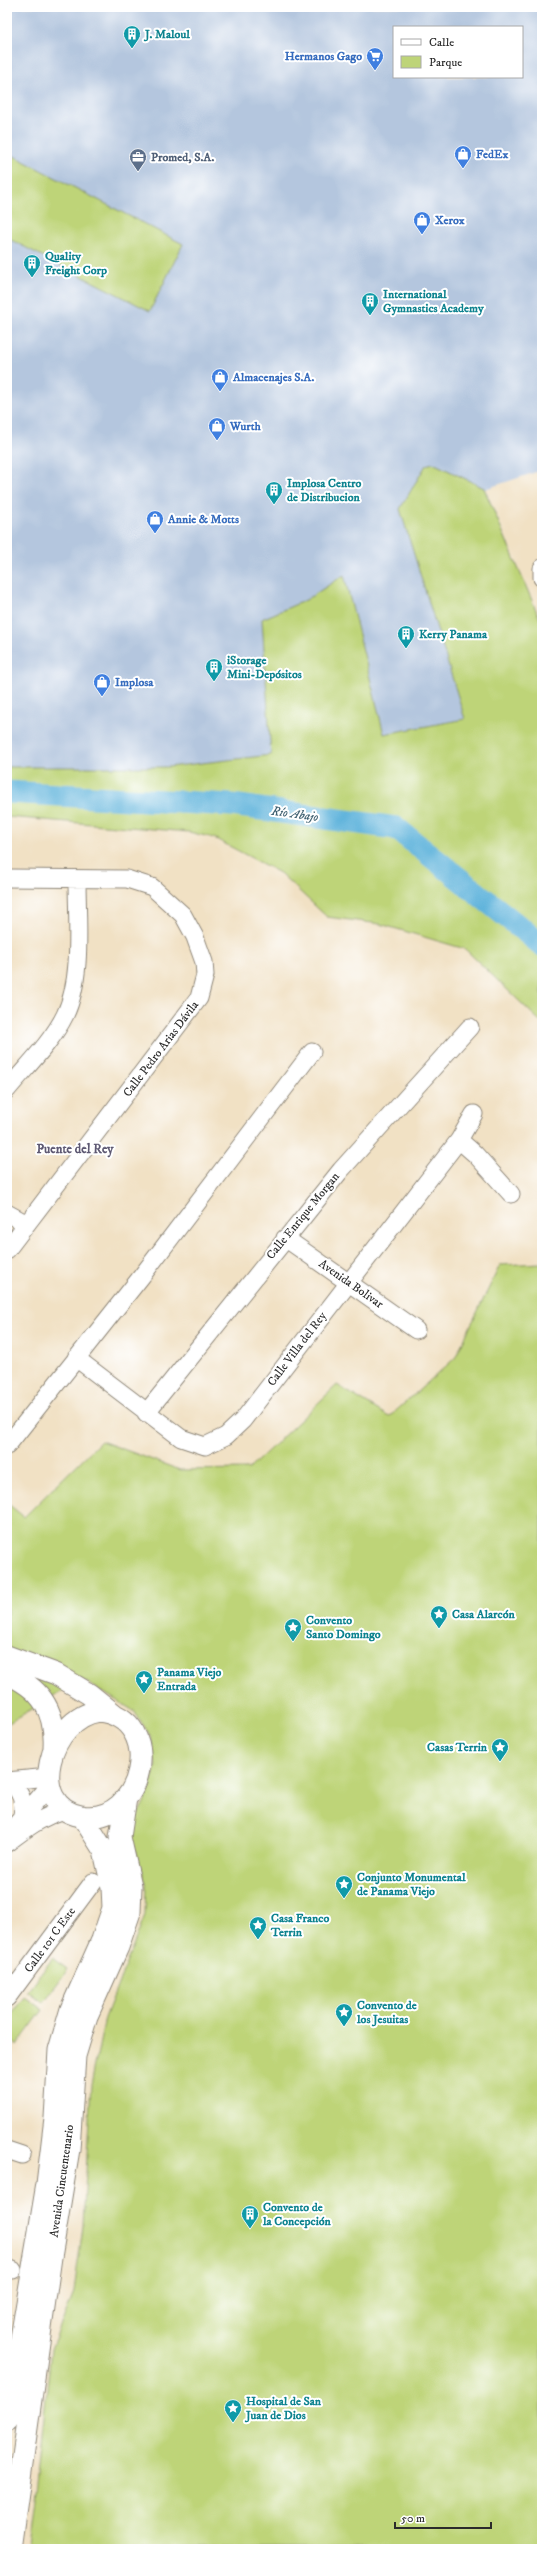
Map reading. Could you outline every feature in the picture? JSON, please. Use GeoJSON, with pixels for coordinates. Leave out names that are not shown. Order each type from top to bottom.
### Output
{"type":"FeatureCollection","features":[{"type":"Feature","properties":{"kind":"main road"},"geometry":{"type":"LineString","coordinates":[[7,1656],[56,1674],[90,1694],[132,1728],[139,1745],[141,1763],[126,1798],[109,1812],[74,1813],[56,1800],[50,1781],[54,1748],[54,1723],[44,1702],[33,1689],[7,1674]]}},
{"type":"Feature","properties":{"kind":"main road"},"geometry":{"type":"LineString","coordinates":[[54,1748],[64,1731],[82,1715],[99,1711],[116,1715]]}},
{"type":"Feature","properties":{"kind":"main road","name":"Avenida Cincuentenario"},"geometry":{"type":"LineString","coordinates":[[10,2549],[48,2280],[69,2149],[75,2056],[87,2016],[118,1947],[130,1912],[131,1886],[120,1837],[126,1798]]}},
{"type":"Feature","properties":{"kind":"main road","name":"Avenida Cincuentenario"},"geometry":{"type":"LineString","coordinates":[[7,2421],[47,2184],[55,2118],[59,2050],[71,2009],[102,1940],[113,1908],[112,1887],[104,1851],[74,1813]]}},
{"type":"Feature","properties":{"kind":"street"},"geometry":{"type":"LineString","coordinates":[[542,568],[542,578]]}},
{"type":"Feature","properties":{"kind":"street","name":"Calle Pedro Arias Dávila"},"geometry":{"type":"LineString","coordinates":[[7,878],[77,880],[127,879],[152,888],[183,915],[195,937],[204,962],[205,975],[199,998],[7,1250]]}},
{"type":"Feature","properties":{"kind":"street"},"geometry":{"type":"LineString","coordinates":[[7,1090],[54,1031],[64,1016],[73,996],[76,969],[77,880]]}},
{"type":"Feature","properties":{"kind":"street","name":"Calle Enrique Morgan"},"geometry":{"type":"LineString","coordinates":[[146,1413],[341,1170],[470,1027]]}},
{"type":"Feature","properties":{"kind":"street"},"geometry":{"type":"LineString","coordinates":[[7,1446],[141,1277],[312,1052]]}},
{"type":"Feature","properties":{"kind":"street","name":"Calle Villa del Rey"},"geometry":{"type":"LineString","coordinates":[[76,1358],[146,1413],[181,1438],[205,1446],[226,1436],[243,1420],[459,1140],[474,1114]]}},
{"type":"Feature","properties":{"kind":"street"},"geometry":{"type":"LineString","coordinates":[[459,1140],[475,1154],[510,1194]]}},
{"type":"Feature","properties":{"kind":"street"},"geometry":{"type":"LineString","coordinates":[[7,1213],[27,1224]]}},
{"type":"Feature","properties":{"kind":"street","name":"Avenida Bolivar"},"geometry":{"type":"LineString","coordinates":[[285,1238],[416,1330]]}},
{"type":"Feature","properties":{"kind":"street"},"geometry":{"type":"LineString","coordinates":[[9,1781],[50,1781]]}},
{"type":"Feature","properties":{"kind":"street"},"geometry":{"type":"LineString","coordinates":[[9,1781],[20,1793],[24,1804],[22,1815]]}},
{"type":"Feature","properties":{"kind":"street"},"geometry":{"type":"LineString","coordinates":[[7,1835],[50,1781]]}},
{"type":"Feature","properties":{"kind":"street"},"geometry":{"type":"LineString","coordinates":[[7,1843],[36,1821],[50,1814],[74,1813]]}},
{"type":"Feature","properties":{"kind":"street","name":"Calle 101 C Este"},"geometry":{"type":"LineString","coordinates":[[7,1998],[93,1882]]}},
{"type":"Feature","properties":{"kind":"shaded area"},"geometry":{"type":"Polygon","coordinates":[[[7,7],[542,7],[542,470],[485,489],[542,624],[542,705],[272,755],[168,767],[7,767],[7,7]]]}},
{"type":"Feature","properties":{"kind":"green space"},"geometry":{"type":"Polygon","coordinates":[[[8,153],[183,244],[150,311],[7,238],[8,153]]]}},
{"type":"Feature","properties":{"kind":"green space"},"geometry":{"type":"Polygon","coordinates":[[[433,463],[484,488],[542,624],[542,1023],[465,949],[380,924],[327,917],[280,873],[214,838],[189,832],[7,817],[7,767],[168,767],[271,755],[262,619],[306,600],[344,575],[384,734],[465,719],[400,509],[426,465],[433,463]]]}},
{"type":"Feature","properties":{"kind":"green space","name":"Conjunto Monumental de Panama Viejo"},"geometry":{"type":"Polygon","coordinates":[[[542,1263],[542,2549],[28,2549],[36,2492],[51,2350],[74,2292],[83,2226],[91,2084],[105,2018],[145,1915],[146,1883],[129,1830],[145,1801],[156,1767],[151,1737],[134,1711],[81,1679],[7,1724],[7,1503],[24,1517],[101,1441],[180,1470],[249,1469],[337,1385],[389,1417],[455,1358],[500,1265],[542,1263]]]}},
{"type":"Feature","properties":{"kind":"green space"},"geometry":{"type":"Polygon","coordinates":[[[53,1958],[68,1969],[43,2003],[27,1992],[53,1958]]]}},
{"type":"Feature","properties":{"kind":"green space"},"geometry":{"type":"Polygon","coordinates":[[[25,1997],[43,2010],[17,2045],[7,2038],[7,2021],[25,1997]]]}},
{"type":"Feature","properties":{"kind":"waterway","name":"Río Abajo"},"geometry":{"type":"LineString","coordinates":[[7,792],[232,805],[396,828],[542,945]]}},
{"type":"Feature","properties":{"kind":"place","name":"J. Maloul"},"geometry":{"type":"Point","coordinates":[132,49]}},
{"type":"Feature","properties":{"kind":"place","name":"Hermanos Gago"},"geometry":{"type":"Point","coordinates":[375,71]}},
{"type":"Feature","properties":{"kind":"place","name":"FedEx"},"geometry":{"type":"Point","coordinates":[463,169]}},
{"type":"Feature","properties":{"kind":"place","name":"Promed, S.A."},"geometry":{"type":"Point","coordinates":[138,172]}},
{"type":"Feature","properties":{"kind":"place","name":"Xerox"},"geometry":{"type":"Point","coordinates":[422,235]}},
{"type":"Feature","properties":{"kind":"place","name":"Quality Freight Corp"},"geometry":{"type":"Point","coordinates":[32,278]}},
{"type":"Feature","properties":{"kind":"place","name":"International Gymnastics Academy"},"geometry":{"type":"Point","coordinates":[370,316]}},
{"type":"Feature","properties":{"kind":"place","name":"Almacenajes S.A."},"geometry":{"type":"Point","coordinates":[220,392]}},
{"type":"Feature","properties":{"kind":"place","name":"Wurth"},"geometry":{"type":"Point","coordinates":[217,441]}},
{"type":"Feature","properties":{"kind":"place","name":"Implosa Centro de Distribucion"},"geometry":{"type":"Point","coordinates":[274,505]}},
{"type":"Feature","properties":{"kind":"place","name":"Annie & Motts"},"geometry":{"type":"Point","coordinates":[155,534]}},
{"type":"Feature","properties":{"kind":"place","name":"Kerry Panama"},"geometry":{"type":"Point","coordinates":[406,649]}},
{"type":"Feature","properties":{"kind":"place","name":"iStorage Mini-Depósitos"},"geometry":{"type":"Point","coordinates":[214,682]}},
{"type":"Feature","properties":{"kind":"place","name":"Implosa"},"geometry":{"type":"Point","coordinates":[102,697]}},
{"type":"Feature","properties":{"kind":"place","name":"Casa Alarcón"},"geometry":{"type":"Point","coordinates":[439,1629]}},
{"type":"Feature","properties":{"kind":"place","name":"Convento Santo Domingo"},"geometry":{"type":"Point","coordinates":[293,1642]}},
{"type":"Feature","properties":{"kind":"place","name":"Panama Viejo Entrada"},"geometry":{"type":"Point","coordinates":[144,1694]}},
{"type":"Feature","properties":{"kind":"place","name":"Casas Terrin"},"geometry":{"type":"Point","coordinates":[500,1762]}},
{"type":"Feature","properties":{"kind":"place","name":"Conjunto Monumental de Panama Viejo"},"geometry":{"type":"Point","coordinates":[344,1899]}},
{"type":"Feature","properties":{"kind":"place","name":"Casa Franco Terrin"},"geometry":{"type":"Point","coordinates":[258,1940]}},
{"type":"Feature","properties":{"kind":"place","name":"Convento de los Jesuitas"},"geometry":{"type":"Point","coordinates":[344,2027]}},
{"type":"Feature","properties":{"kind":"place","name":"Convento de la Concepción"},"geometry":{"type":"Point","coordinates":[250,2229]}},
{"type":"Feature","properties":{"kind":"place","name":"Hospital de San Juan de Dios"},"geometry":{"type":"Point","coordinates":[233,2423]}},
{"type":"Feature","properties":{"kind":"district","name":"Puente del Rey"},"geometry":{"type":"Point","coordinates":[75,1149]}}]}
